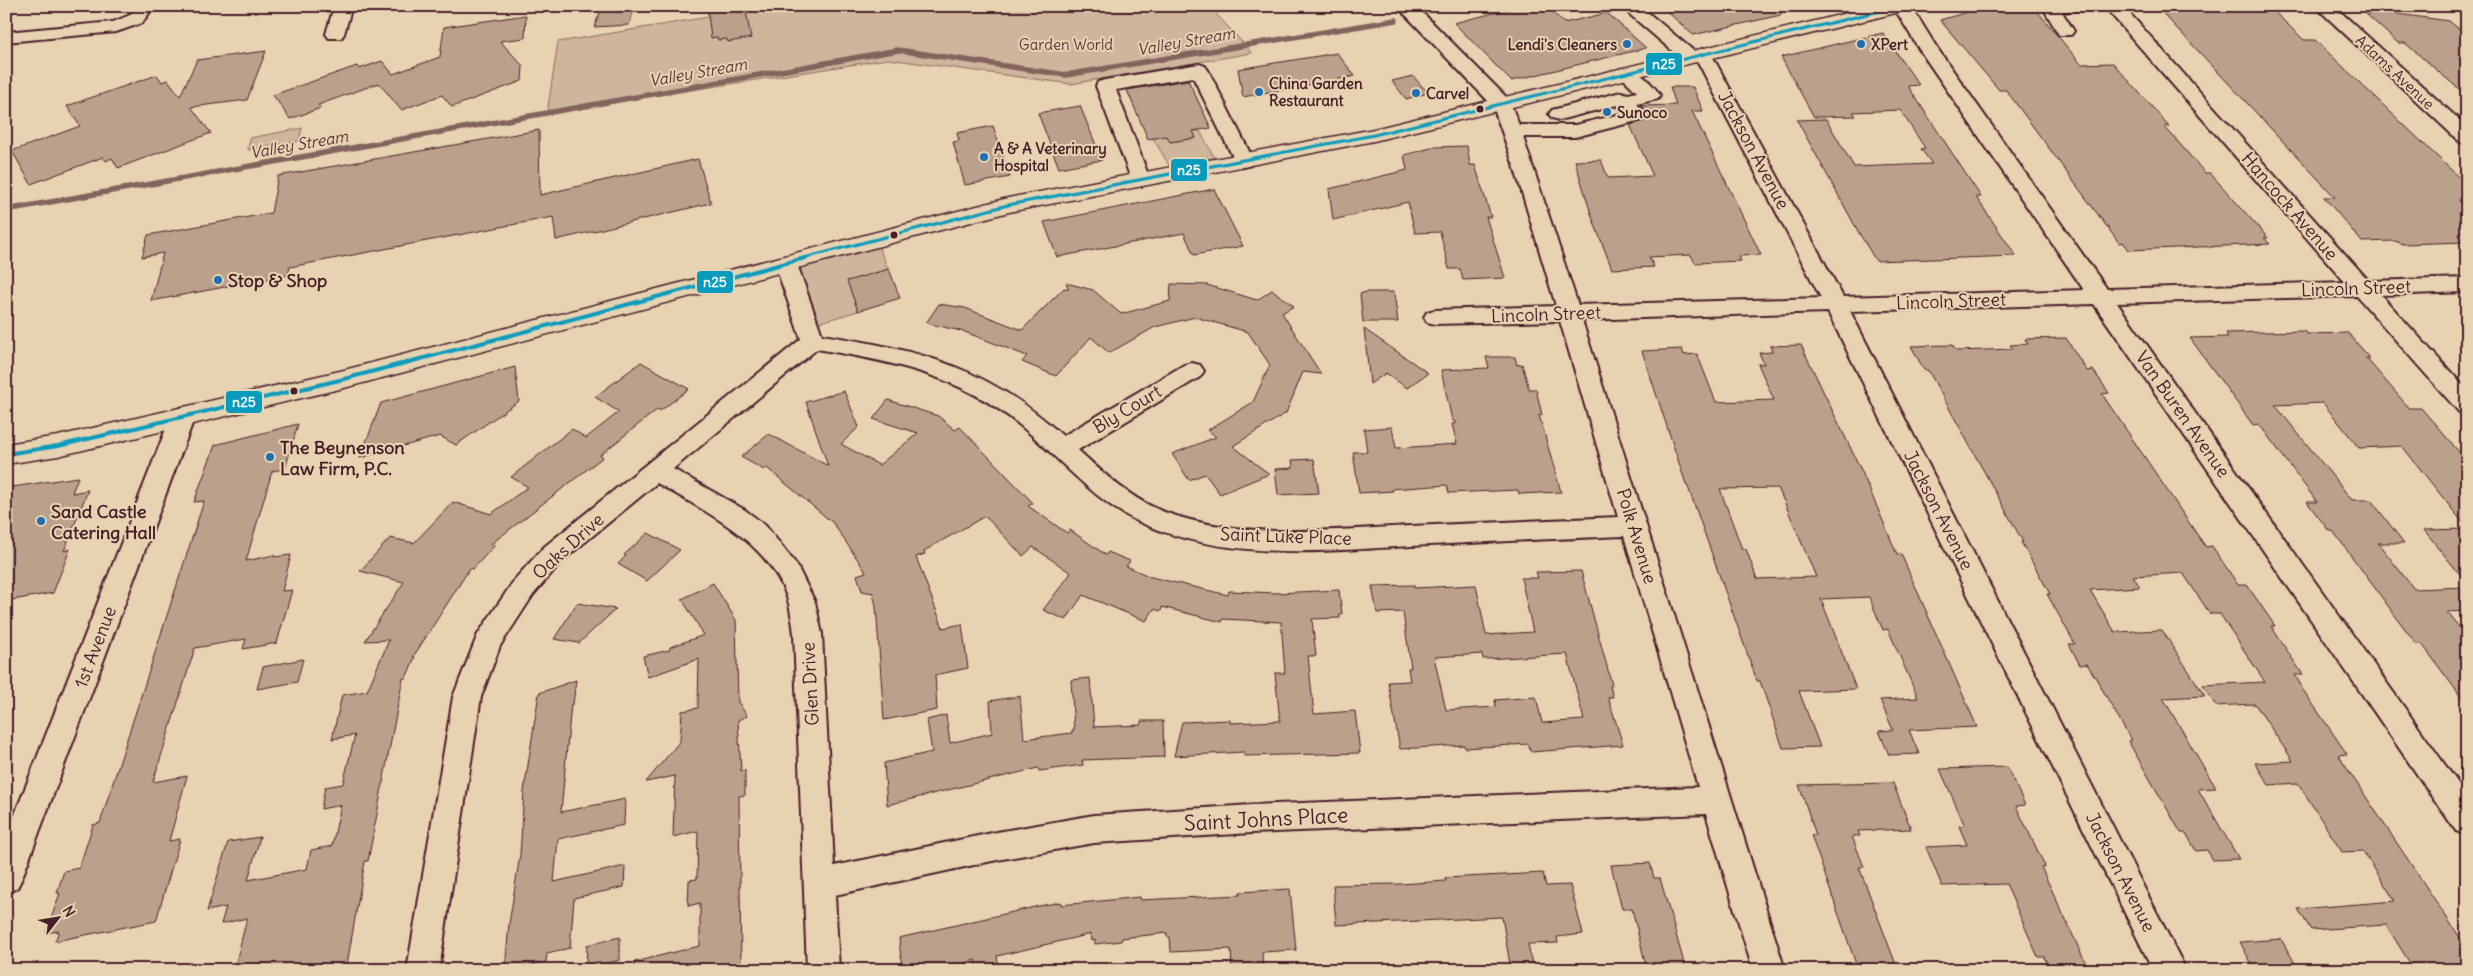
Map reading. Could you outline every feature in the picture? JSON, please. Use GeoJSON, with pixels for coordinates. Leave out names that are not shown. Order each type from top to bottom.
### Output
{"type":"FeatureCollection","features":[{"type":"Feature","properties":{"kind":"main road"},"geometry":{"type":"LineString","coordinates":[[6,454],[58,446],[344,379],[1008,205],[1365,137],[1696,56],[1857,11],[1902,6]]}},
{"type":"Feature","properties":{"kind":"street"},"geometry":{"type":"LineString","coordinates":[[6,37],[80,32],[126,24],[136,19],[145,6]]}},
{"type":"Feature","properties":{"kind":"street"},"geometry":{"type":"LineString","coordinates":[[335,34],[343,6]]}},
{"type":"Feature","properties":{"kind":"street"},"geometry":{"type":"LineString","coordinates":[[1406,6],[1502,104]]}},
{"type":"Feature","properties":{"kind":"street"},"geometry":{"type":"LineString","coordinates":[[1629,6],[1696,56]]}},
{"type":"Feature","properties":{"kind":"street","name":"Van Buren Avenue"},"geometry":{"type":"LineString","coordinates":[[1902,6],[1928,49],[2467,821]]}},
{"type":"Feature","properties":{"kind":"street"},"geometry":{"type":"LineString","coordinates":[[2065,30],[2050,8],[2070,6]]}},
{"type":"Feature","properties":{"kind":"street","name":"Hancock Avenue"},"geometry":{"type":"LineString","coordinates":[[2113,6],[2467,406]]}},
{"type":"Feature","properties":{"kind":"street","name":"Adams Avenue"},"geometry":{"type":"LineString","coordinates":[[2324,6],[2467,138]]}},
{"type":"Feature","properties":{"kind":"street","name":"Jackson Avenue"},"geometry":{"type":"LineString","coordinates":[[1696,56],[1836,304],[2170,970]]}},
{"type":"Feature","properties":{"kind":"street"},"geometry":{"type":"LineString","coordinates":[[1140,180],[1104,86],[1199,70],[1244,161]]}},
{"type":"Feature","properties":{"kind":"street"},"geometry":{"type":"LineString","coordinates":[[1624,101],[1650,95],[1627,73]]}},
{"type":"Feature","properties":{"kind":"street"},"geometry":{"type":"LineString","coordinates":[[1542,94],[1575,131]]}},
{"type":"Feature","properties":{"kind":"street"},"geometry":{"type":"LineString","coordinates":[[1512,131],[1575,131],[1638,115],[1621,98],[1559,114]]}},
{"type":"Feature","properties":{"kind":"street","name":"Polk Avenue"},"geometry":{"type":"LineString","coordinates":[[1502,104],[1634,526],[1769,970]]}},
{"type":"Feature","properties":{"kind":"street"},"geometry":{"type":"LineString","coordinates":[[786,264],[813,341]]}},
{"type":"Feature","properties":{"kind":"street","name":"Lincoln Street"},"geometry":{"type":"LineString","coordinates":[[1435,317],[2467,285]]}},
{"type":"Feature","properties":{"kind":"street","name":"Saint Luke Place"},"geometry":{"type":"LineString","coordinates":[[813,341],[885,353],[958,374],[993,393],[1062,448],[1104,489],[1155,518],[1191,530],[1241,538],[1327,540],[1634,526]]}},
{"type":"Feature","properties":{"kind":"street","name":"Oaks Drive"},"geometry":{"type":"LineString","coordinates":[[423,970],[467,697],[488,642],[524,587],[553,554],[813,341]]}},
{"type":"Feature","properties":{"kind":"street","name":"Bly Court"},"geometry":{"type":"LineString","coordinates":[[1062,448],[1192,371]]}},
{"type":"Feature","properties":{"kind":"street","name":"1st Avenue"},"geometry":{"type":"LineString","coordinates":[[6,878],[183,416]]}},
{"type":"Feature","properties":{"kind":"street","name":"Glen Drive"},"geometry":{"type":"LineString","coordinates":[[655,470],[736,517],[756,532],[783,564],[802,602],[808,634],[823,970]]}},
{"type":"Feature","properties":{"kind":"street","name":"Saint Johns Place"},"geometry":{"type":"LineString","coordinates":[[820,884],[997,846],[1094,829],[1262,819],[1718,800]]}},
{"type":"Feature","properties":{"kind":"green space","name":"Garden World"},"geometry":{"type":"Polygon","coordinates":[[[775,6],[1209,6],[1252,53],[1071,84],[888,59],[547,113],[558,42],[775,6]]]}},
{"type":"Feature","properties":{"kind":"green space"},"geometry":{"type":"Polygon","coordinates":[[[302,128],[299,141],[248,150],[250,138],[302,128]]]}},
{"type":"Feature","properties":{"kind":"green space"},"geometry":{"type":"Polygon","coordinates":[[[1193,131],[1200,131],[1219,166],[1174,174],[1153,138],[1167,136],[1170,142],[1195,138],[1193,131]]]}},
{"type":"Feature","properties":{"kind":"green space"},"geometry":{"type":"Polygon","coordinates":[[[876,240],[888,269],[848,281],[858,311],[807,326],[786,264],[876,240]]]}},
{"type":"Feature","properties":{"kind":"building"},"geometry":{"type":"Polygon","coordinates":[[[603,6],[635,6],[629,25],[594,27],[603,6]]]}},
{"type":"Feature","properties":{"kind":"building"},"geometry":{"type":"Polygon","coordinates":[[[707,6],[745,6],[751,38],[728,42],[727,39],[718,40],[717,37],[711,38],[707,6]]]}},
{"type":"Feature","properties":{"kind":"building"},"geometry":{"type":"Polygon","coordinates":[[[1522,6],[1546,6],[1564,23],[1607,13],[1646,48],[1511,81],[1454,23],[1522,6]]]}},
{"type":"Feature","properties":{"kind":"building"},"geometry":{"type":"Polygon","coordinates":[[[1661,6],[1780,6],[1781,15],[1693,35],[1661,6]]]}},
{"type":"Feature","properties":{"kind":"building"},"geometry":{"type":"Polygon","coordinates":[[[1988,6],[2033,6],[2081,64],[2113,63],[2169,126],[2164,126],[2205,173],[2210,173],[2268,238],[2264,238],[2270,244],[2129,250],[2123,242],[2119,243],[2006,90],[1999,90],[1940,20],[1988,6]]]}},
{"type":"Feature","properties":{"kind":"building"},"geometry":{"type":"Polygon","coordinates":[[[2156,6],[2268,6],[2304,40],[2315,40],[2467,185],[2467,242],[2403,244],[2395,241],[2362,242],[2324,197],[2335,197],[2156,6]]]}},
{"type":"Feature","properties":{"kind":"building"},"geometry":{"type":"Polygon","coordinates":[[[2391,13],[2449,21],[2467,35],[2467,96],[2405,43],[2398,43],[2366,14],[2391,13]]]}},
{"type":"Feature","properties":{"kind":"building"},"geometry":{"type":"Polygon","coordinates":[[[526,15],[525,38],[500,41],[523,66],[522,81],[452,107],[442,95],[401,110],[379,83],[318,105],[321,108],[290,119],[273,95],[357,66],[359,69],[382,61],[393,74],[440,57],[444,27],[526,15]]]}},
{"type":"Feature","properties":{"kind":"building"},"geometry":{"type":"Polygon","coordinates":[[[1883,33],[1919,85],[1908,86],[1981,197],[1976,197],[2016,256],[1876,261],[1859,233],[1797,120],[1826,119],[1854,167],[1932,164],[1921,149],[1925,148],[1900,110],[1853,112],[1856,116],[1814,117],[1781,57],[1883,33]]]}},
{"type":"Feature","properties":{"kind":"building"},"geometry":{"type":"Polygon","coordinates":[[[266,51],[247,100],[191,107],[211,133],[118,168],[112,158],[106,161],[103,157],[31,184],[12,151],[80,126],[67,106],[157,75],[162,82],[168,80],[180,96],[197,60],[266,51]]]}},
{"type":"Feature","properties":{"kind":"building"},"geometry":{"type":"Polygon","coordinates":[[[1337,53],[1355,76],[1243,97],[1238,69],[1337,53]]]}},
{"type":"Feature","properties":{"kind":"building"},"geometry":{"type":"Polygon","coordinates":[[[1413,76],[1428,93],[1406,99],[1392,81],[1413,76]]]}},
{"type":"Feature","properties":{"kind":"building"},"geometry":{"type":"Polygon","coordinates":[[[1188,80],[1211,128],[1193,131],[1196,138],[1170,142],[1167,136],[1148,139],[1127,90],[1188,80]]]}},
{"type":"Feature","properties":{"kind":"building"},"geometry":{"type":"Polygon","coordinates":[[[1670,87],[1693,87],[1703,111],[1692,111],[1761,255],[1739,256],[1741,261],[1695,263],[1691,255],[1649,257],[1654,267],[1612,269],[1592,217],[1575,161],[1601,160],[1608,178],[1653,176],[1630,125],[1645,121],[1650,116],[1641,106],[1676,105],[1670,87]]]}},
{"type":"Feature","properties":{"kind":"building"},"geometry":{"type":"Polygon","coordinates":[[[1080,106],[1102,160],[1059,168],[1038,113],[1080,106]]]}},
{"type":"Feature","properties":{"kind":"building","name":"A & A Veterinary Hospital"},"geometry":{"type":"Polygon","coordinates":[[[993,126],[1010,177],[965,185],[953,142],[959,141],[957,133],[993,126]]]}},
{"type":"Feature","properties":{"kind":"building"},"geometry":{"type":"Polygon","coordinates":[[[539,130],[540,195],[698,159],[711,203],[556,240],[553,217],[290,267],[288,275],[151,301],[163,253],[142,257],[148,235],[271,213],[278,176],[539,130]]]}},
{"type":"Feature","properties":{"kind":"building"},"geometry":{"type":"Polygon","coordinates":[[[1467,146],[1470,165],[1475,165],[1491,217],[1486,217],[1505,278],[1463,280],[1460,269],[1449,269],[1440,232],[1415,233],[1408,202],[1333,220],[1329,189],[1407,170],[1404,155],[1435,147],[1467,146]]]}},
{"type":"Feature","properties":{"kind":"building"},"geometry":{"type":"Polygon","coordinates":[[[1214,189],[1243,246],[1194,255],[1184,233],[1057,257],[1044,222],[1214,189]]]}},
{"type":"Feature","properties":{"kind":"building"},"geometry":{"type":"Polygon","coordinates":[[[889,269],[900,298],[858,311],[847,281],[889,269]]]}},
{"type":"Feature","properties":{"kind":"building"},"geometry":{"type":"Polygon","coordinates":[[[1066,283],[1093,290],[1121,314],[1170,301],[1171,284],[1207,285],[1257,300],[1272,290],[1294,306],[1282,313],[1321,374],[1303,372],[1286,413],[1233,446],[1269,474],[1220,494],[1205,474],[1189,480],[1172,454],[1216,437],[1208,430],[1253,402],[1270,365],[1248,332],[1195,317],[1155,327],[1109,353],[1091,337],[1056,376],[1022,362],[1027,356],[965,332],[926,323],[939,304],[965,308],[1022,330],[1064,288],[1069,289],[1066,283]]]}},
{"type":"Feature","properties":{"kind":"building"},"geometry":{"type":"Polygon","coordinates":[[[1366,292],[1394,292],[1398,322],[1363,322],[1360,294],[1366,292]]]}},
{"type":"Feature","properties":{"kind":"building"},"geometry":{"type":"Polygon","coordinates":[[[1364,329],[1428,373],[1407,388],[1386,373],[1370,384],[1364,329]]]}},
{"type":"Feature","properties":{"kind":"building"},"geometry":{"type":"Polygon","coordinates":[[[2304,331],[2307,334],[2348,333],[2370,358],[2366,358],[2409,408],[2421,408],[2467,461],[2467,528],[2402,446],[2359,448],[2323,403],[2275,405],[2352,500],[2371,500],[2404,543],[2378,543],[2414,589],[2467,587],[2467,611],[2447,612],[2467,637],[2467,705],[2422,644],[2416,644],[2333,531],[2329,531],[2307,502],[2317,502],[2259,424],[2253,425],[2190,338],[2228,337],[2226,333],[2304,331]]]}},
{"type":"Feature","properties":{"kind":"building"},"geometry":{"type":"Polygon","coordinates":[[[2066,338],[2087,371],[2093,370],[2109,393],[2102,394],[2206,547],[2212,546],[2238,585],[2247,585],[2275,626],[2271,626],[2303,675],[2295,675],[2301,687],[2347,754],[2338,755],[2467,948],[2467,970],[2438,970],[2436,966],[2413,968],[2386,925],[2311,930],[2298,909],[2395,901],[2363,851],[2342,852],[2298,783],[2269,785],[2255,763],[2293,761],[2255,704],[2216,706],[2203,685],[2265,682],[2220,614],[2210,614],[2183,573],[2133,576],[2140,587],[2090,590],[2115,632],[2162,630],[2205,696],[2163,698],[2216,788],[2198,789],[2239,859],[2213,860],[2207,850],[2196,851],[2186,833],[2181,833],[2128,741],[2131,740],[2097,680],[2087,664],[2080,665],[2069,644],[2075,644],[2047,594],[2050,594],[2021,542],[2023,542],[1928,370],[1924,370],[1911,346],[1952,345],[1956,351],[2013,349],[2010,345],[2028,344],[2025,339],[2066,338]]]}},
{"type":"Feature","properties":{"kind":"building"},"geometry":{"type":"Polygon","coordinates":[[[1801,345],[1862,472],[1897,554],[1901,554],[1977,727],[1909,730],[1919,754],[1889,755],[1879,731],[1893,730],[1880,700],[1918,698],[1888,629],[1883,630],[1869,597],[1821,599],[1856,689],[1799,691],[1820,747],[1783,748],[1760,681],[1757,681],[1686,484],[1642,351],[1682,349],[1684,355],[1697,354],[1716,402],[1774,400],[1758,364],[1764,364],[1759,353],[1772,352],[1770,346],[1801,345]],[[1778,488],[1720,489],[1742,549],[1746,549],[1757,579],[1816,577],[1778,488]]]}},
{"type":"Feature","properties":{"kind":"building"},"geometry":{"type":"Polygon","coordinates":[[[1486,357],[1515,357],[1517,365],[1522,364],[1529,389],[1536,389],[1542,415],[1539,415],[1561,492],[1519,494],[1518,490],[1449,493],[1447,485],[1359,493],[1353,452],[1367,452],[1364,429],[1392,427],[1396,448],[1457,444],[1452,424],[1457,423],[1452,420],[1441,370],[1489,368],[1486,357]]]}},
{"type":"Feature","properties":{"kind":"building"},"geometry":{"type":"Polygon","coordinates":[[[641,362],[689,389],[660,411],[658,409],[600,455],[603,457],[491,544],[495,545],[473,569],[470,568],[413,657],[415,657],[406,678],[403,678],[368,861],[365,861],[346,970],[234,970],[247,918],[221,924],[226,907],[207,911],[228,842],[260,837],[248,880],[307,869],[311,850],[332,846],[341,805],[321,809],[325,787],[343,784],[355,735],[332,739],[342,695],[367,691],[389,640],[365,641],[404,582],[360,571],[390,538],[414,543],[453,502],[491,514],[528,487],[511,477],[572,429],[586,438],[619,412],[595,397],[641,362]]]}},
{"type":"Feature","properties":{"kind":"building"},"geometry":{"type":"Polygon","coordinates":[[[515,367],[519,401],[456,445],[440,436],[360,458],[381,403],[515,367]]]}},
{"type":"Feature","properties":{"kind":"building"},"geometry":{"type":"Polygon","coordinates":[[[844,391],[859,427],[841,444],[879,465],[918,433],[873,419],[888,400],[938,416],[955,430],[960,427],[1033,503],[1028,506],[1067,533],[1070,530],[1106,555],[1108,552],[1130,561],[1126,566],[1151,577],[1228,595],[1229,591],[1277,593],[1339,590],[1342,614],[1340,614],[1340,618],[1312,619],[1316,656],[1308,656],[1314,714],[1355,711],[1360,753],[1244,756],[1244,752],[1174,756],[1182,722],[1230,720],[1230,723],[1280,721],[1275,673],[1285,673],[1281,622],[1223,619],[1222,622],[1162,607],[1161,611],[1154,609],[1146,621],[1083,595],[1066,620],[1043,610],[1071,573],[1033,547],[1023,556],[985,516],[924,551],[925,554],[916,557],[943,628],[962,624],[968,668],[935,675],[937,710],[884,720],[876,606],[873,593],[862,591],[857,575],[866,572],[833,523],[767,468],[764,470],[741,457],[769,434],[828,466],[806,402],[844,391]]]}},
{"type":"Feature","properties":{"kind":"building"},"geometry":{"type":"Polygon","coordinates":[[[298,424],[285,469],[272,471],[246,561],[274,555],[274,557],[291,555],[282,591],[292,590],[277,643],[243,649],[246,639],[195,648],[153,782],[187,776],[169,841],[180,839],[156,921],[55,941],[59,931],[46,933],[60,893],[57,893],[64,871],[79,868],[93,825],[100,823],[204,501],[194,502],[215,445],[298,424]]]}},
{"type":"Feature","properties":{"kind":"building"},"geometry":{"type":"Polygon","coordinates":[[[1314,459],[1319,493],[1278,495],[1275,469],[1293,468],[1292,460],[1314,459]]]}},
{"type":"Feature","properties":{"kind":"building","name":"Sand Castle Catering Hall"},"geometry":{"type":"Polygon","coordinates":[[[78,477],[72,493],[88,490],[64,551],[70,549],[53,593],[6,601],[6,488],[78,477]]]}},
{"type":"Feature","properties":{"kind":"building"},"geometry":{"type":"Polygon","coordinates":[[[2467,529],[2467,583],[2424,530],[2467,529]]]}},
{"type":"Feature","properties":{"kind":"building"},"geometry":{"type":"Polygon","coordinates":[[[648,533],[680,550],[647,581],[618,564],[626,556],[624,555],[648,533]]]}},
{"type":"Feature","properties":{"kind":"building"},"geometry":{"type":"Polygon","coordinates":[[[1581,571],[1612,685],[1610,686],[1613,697],[1608,697],[1623,745],[1531,752],[1528,744],[1465,748],[1464,745],[1400,749],[1388,682],[1410,681],[1408,668],[1411,668],[1403,612],[1377,613],[1372,586],[1414,585],[1414,588],[1476,585],[1486,635],[1533,632],[1521,578],[1538,578],[1536,572],[1581,571]],[[1482,654],[1434,657],[1446,710],[1496,707],[1495,700],[1536,697],[1542,723],[1584,720],[1567,654],[1483,659],[1482,654]]]}},
{"type":"Feature","properties":{"kind":"building"},"geometry":{"type":"Polygon","coordinates":[[[713,583],[736,620],[738,702],[747,716],[738,720],[741,771],[745,770],[745,795],[739,796],[741,970],[635,970],[634,962],[700,946],[700,903],[688,906],[689,880],[697,879],[698,831],[673,837],[675,776],[646,782],[680,741],[682,711],[698,708],[699,659],[648,677],[643,656],[670,650],[670,647],[704,635],[682,599],[713,583]]]}},
{"type":"Feature","properties":{"kind":"building"},"geometry":{"type":"Polygon","coordinates":[[[577,603],[616,609],[579,643],[554,639],[577,603]]]}},
{"type":"Feature","properties":{"kind":"building"},"geometry":{"type":"Polygon","coordinates":[[[303,659],[297,682],[257,689],[263,667],[303,659]]]}},
{"type":"Feature","properties":{"kind":"building"},"geometry":{"type":"Polygon","coordinates":[[[1090,678],[1094,727],[1141,725],[1141,721],[1163,721],[1164,757],[1082,760],[1083,765],[1039,771],[1038,768],[887,805],[884,763],[932,752],[927,720],[946,715],[950,743],[992,733],[990,701],[1020,696],[1024,739],[1072,733],[1072,730],[1074,730],[1071,680],[1090,678]]]}},
{"type":"Feature","properties":{"kind":"building"},"geometry":{"type":"Polygon","coordinates":[[[576,680],[573,704],[571,704],[561,812],[625,799],[624,825],[558,839],[554,882],[625,866],[624,887],[574,898],[570,948],[547,953],[546,962],[531,965],[531,970],[505,970],[509,924],[520,855],[524,791],[539,693],[576,680]]]}},
{"type":"Feature","properties":{"kind":"building"},"geometry":{"type":"Polygon","coordinates":[[[2007,767],[2025,805],[2016,806],[2045,866],[2041,867],[2089,970],[2050,970],[2044,957],[2038,957],[2006,884],[1942,886],[1926,847],[1967,845],[1959,826],[1965,826],[1940,769],[2007,767]]]}},
{"type":"Feature","properties":{"kind":"building"},"geometry":{"type":"Polygon","coordinates":[[[1893,783],[1911,829],[1858,831],[1860,836],[1852,836],[1864,867],[1859,867],[1898,970],[1858,970],[1811,835],[1816,835],[1799,785],[1893,783]]]}},
{"type":"Feature","properties":{"kind":"building"},"geometry":{"type":"Polygon","coordinates":[[[1650,863],[1654,878],[1660,878],[1686,970],[1647,970],[1632,909],[1622,909],[1611,865],[1650,863]]]}},
{"type":"Feature","properties":{"kind":"building"},"geometry":{"type":"Polygon","coordinates":[[[1543,873],[1546,886],[1570,885],[1583,934],[1557,937],[1558,943],[1528,944],[1533,970],[1511,970],[1502,917],[1336,925],[1333,885],[1400,884],[1446,881],[1445,878],[1543,873]]]}},
{"type":"Feature","properties":{"kind":"building"},"geometry":{"type":"Polygon","coordinates":[[[1290,889],[1296,950],[1262,952],[1263,970],[1232,970],[1231,949],[1171,952],[1170,937],[1167,937],[1167,933],[1122,938],[1121,941],[1095,944],[1095,940],[1092,941],[1091,934],[997,956],[999,970],[977,970],[976,960],[935,970],[902,970],[899,938],[1039,906],[1061,902],[1061,905],[1140,897],[1141,900],[1240,895],[1240,892],[1290,889]]]}},
{"type":"Feature","properties":{"kind":"building"},"geometry":{"type":"Polygon","coordinates":[[[620,937],[620,960],[586,968],[587,945],[620,937]]]}},
{"type":"Feature","properties":{"kind":"building"},"geometry":{"type":"Polygon","coordinates":[[[2281,939],[2299,970],[2255,970],[2240,942],[2281,939]]]}},
{"type":"Feature","properties":{"kind":"waterway","name":"Valley Stream"},"geometry":{"type":"LineString","coordinates":[[6,210],[898,50],[1066,75],[1396,20]]}},
{"type":"Feature","properties":{"kind":"transit line","name":"n25"},"geometry":{"type":"LineString","coordinates":[[6,454],[58,446],[344,379],[1008,205],[1374,135],[1900,6]]}},
{"type":"Feature","properties":{"kind":"place","name":"Lendi's Cleaners"},"geometry":{"type":"Point","coordinates":[1627,44]}},
{"type":"Feature","properties":{"kind":"place","name":"XPert"},"geometry":{"type":"Point","coordinates":[1861,44]}},
{"type":"Feature","properties":{"kind":"place","name":"China Garden Restaurant"},"geometry":{"type":"Point","coordinates":[1259,92]}},
{"type":"Feature","properties":{"kind":"place","name":"Carvel"},"geometry":{"type":"Point","coordinates":[1416,93]}},
{"type":"Feature","properties":{"kind":"place","name":"Sunoco"},"geometry":{"type":"Point","coordinates":[1607,112]}},
{"type":"Feature","properties":{"kind":"place","name":"A & A Veterinary Hospital"},"geometry":{"type":"Point","coordinates":[984,157]}},
{"type":"Feature","properties":{"kind":"place","name":"Stop & Shop"},"geometry":{"type":"Point","coordinates":[218,280]}},
{"type":"Feature","properties":{"kind":"place","name":"The Beynenson Law Firm, P.C."},"geometry":{"type":"Point","coordinates":[270,457]}},
{"type":"Feature","properties":{"kind":"place","name":"Sand Castle Catering Hall"},"geometry":{"type":"Point","coordinates":[41,521]}}]}
